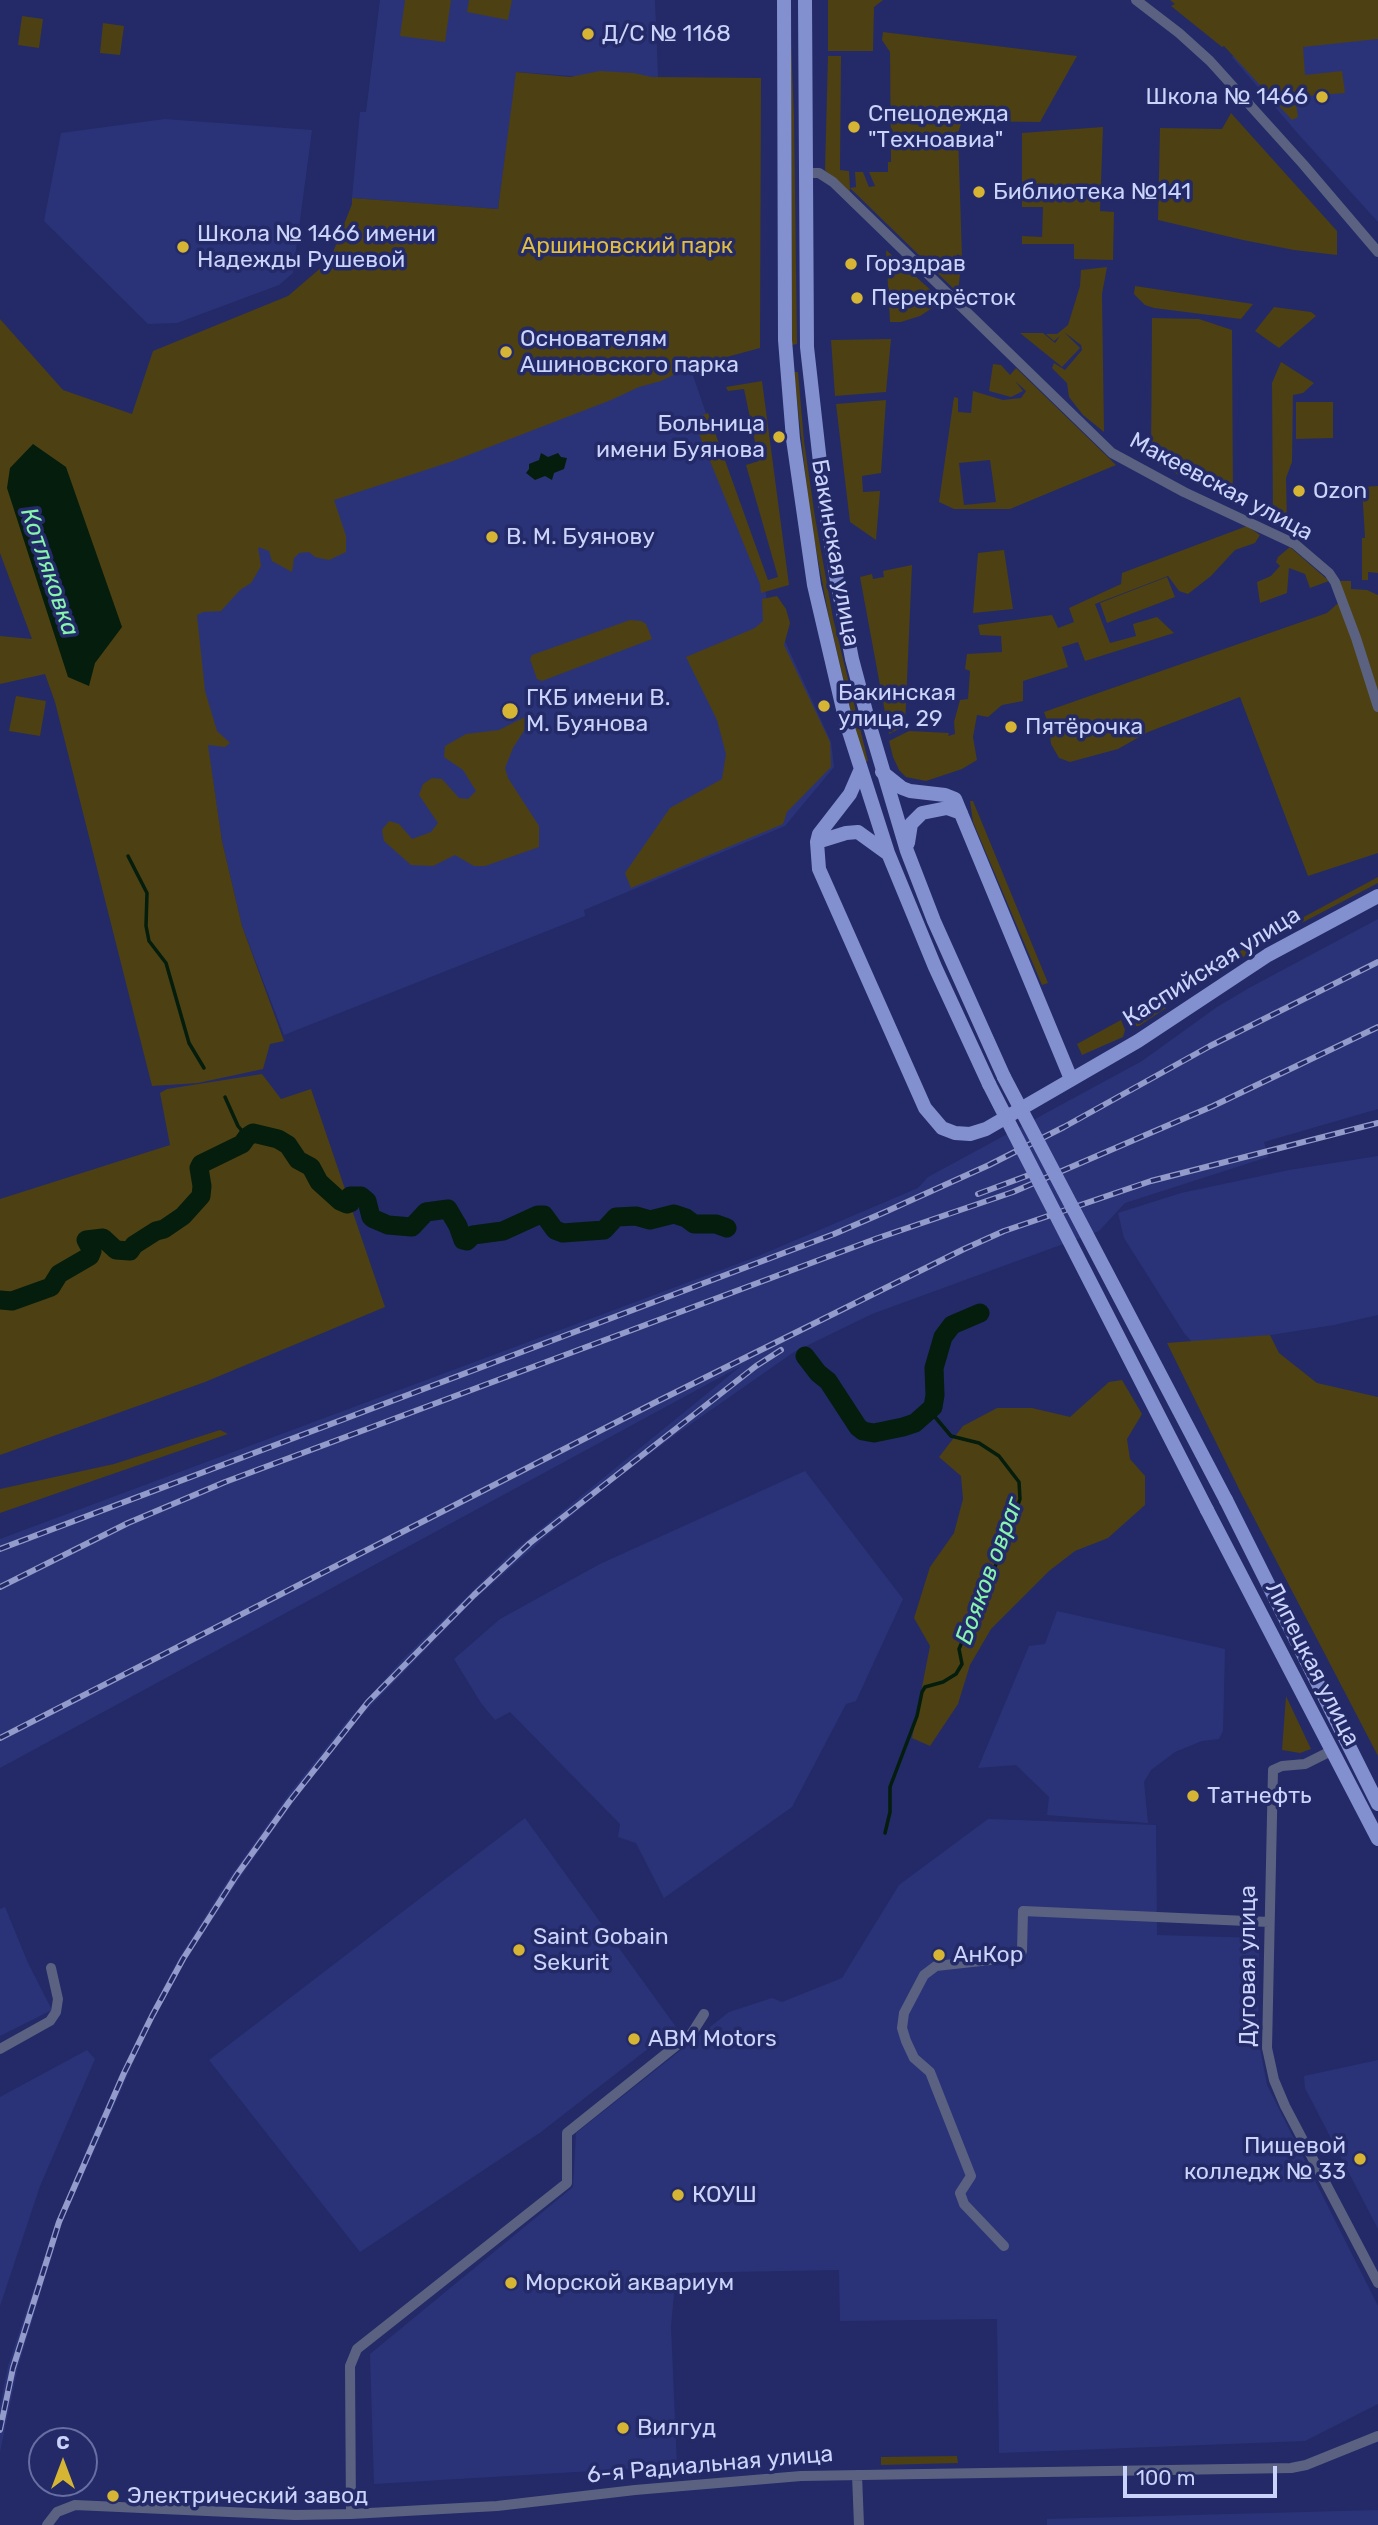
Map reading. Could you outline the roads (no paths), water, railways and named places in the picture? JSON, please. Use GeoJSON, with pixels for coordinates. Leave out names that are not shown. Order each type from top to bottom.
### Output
{"type":"FeatureCollection","features":[{"type":"Feature","properties":{"kind":"main road","name":"Бакинская улица"},"geometry":{"type":"LineString","coordinates":[[784,0],[784,310],[793,439],[814,585],[831,667],[860,771],[888,853],[934,967],[989,1084]]}},
{"type":"Feature","properties":{"kind":"main road","name":"Бакинская улица"},"geometry":{"type":"LineString","coordinates":[[805,0],[807,347],[824,498],[836,576],[852,659],[907,851],[934,921],[1004,1077]]}},
{"type":"Feature","properties":{"kind":"main road"},"geometry":{"type":"LineString","coordinates":[[817,842],[821,831],[850,794],[860,771]]}},
{"type":"Feature","properties":{"kind":"main road"},"geometry":{"type":"LineString","coordinates":[[882,771],[902,788],[955,799],[1071,1079]]}},
{"type":"Feature","properties":{"kind":"main road"},"geometry":{"type":"LineString","coordinates":[[907,851],[911,824],[922,813],[947,808],[961,813]]}},
{"type":"Feature","properties":{"kind":"main road"},"geometry":{"type":"LineString","coordinates":[[817,842],[846,832],[858,832],[888,853]]}},
{"type":"Feature","properties":{"kind":"main road","name":"Каспийская улица"},"geometry":{"type":"LineString","coordinates":[[817,842],[819,869],[925,1108],[942,1128],[955,1133],[970,1134],[986,1129],[1138,1041],[1268,955],[1378,896]]}},
{"type":"Feature","properties":{"kind":"main road","name":"Липецкая улица"},"geometry":{"type":"LineString","coordinates":[[1004,1077],[1226,1500],[1378,1804]]}},
{"type":"Feature","properties":{"kind":"main road","name":"Липецкая улица"},"geometry":{"type":"LineString","coordinates":[[989,1084],[1378,1839]]}},
{"type":"Feature","properties":{"kind":"street"},"geometry":{"type":"LineString","coordinates":[[1136,0],[1180,33],[1210,61],[1378,252]]}},
{"type":"Feature","properties":{"kind":"street","name":"Макеевская улица"},"geometry":{"type":"LineString","coordinates":[[805,173],[819,173],[833,182],[1112,453],[1184,492],[1294,544],[1329,573],[1353,628],[1378,707]]}},
{"type":"Feature","properties":{"kind":"street","name":"Дуговая улица"},"geometry":{"type":"LineString","coordinates":[[1331,1751],[1306,1764],[1282,1766],[1273,1770],[1267,2048],[1274,2080],[1285,2106],[1378,2283]]}},
{"type":"Feature","properties":{"kind":"street"},"geometry":{"type":"LineString","coordinates":[[1364,1775],[1378,1782]]}},
{"type":"Feature","properties":{"kind":"street"},"geometry":{"type":"LineString","coordinates":[[1004,2246],[964,2204],[960,2193],[971,2176],[930,2072],[914,2058],[902,2028],[904,2013],[924,1975],[936,1966],[1017,1957],[1022,1951],[1023,1912],[1269,1923]]}},
{"type":"Feature","properties":{"kind":"street"},"geometry":{"type":"LineString","coordinates":[[0,2049],[50,2021],[56,2012],[58,1999],[51,1968]]}},
{"type":"Feature","properties":{"kind":"street"},"geometry":{"type":"LineString","coordinates":[[351,2514],[350,2366],[357,2349],[567,2183],[567,2133],[692,2033],[704,2014]]}},
{"type":"Feature","properties":{"kind":"street","name":"6-я Радиальная улица"},"geometry":{"type":"LineString","coordinates":[[47,2525],[57,2512],[75,2505],[295,2515],[351,2514],[498,2507],[635,2490],[790,2477],[1291,2468],[1306,2465],[1378,2436]]}},
{"type":"Feature","properties":{"kind":"street"},"geometry":{"type":"LineString","coordinates":[[857,2475],[859,2525]]}},
{"type":"Feature","properties":{"kind":"water"},"geometry":{"type":"Polygon","coordinates":[[[33,444],[66,467],[122,627],[95,663],[89,686],[68,677],[7,488],[10,468],[33,444]]]}},
{"type":"Feature","properties":{"kind":"water"},"geometry":{"type":"Polygon","coordinates":[[[541,453],[548,457],[558,453],[567,458],[564,469],[554,473],[552,480],[545,476],[535,480],[526,473],[529,464],[539,460],[541,453]]]}},
{"type":"Feature","properties":{"kind":"waterway","name":"Котляковка"},"geometry":{"type":"LineString","coordinates":[[128,856],[147,893],[146,926],[149,941],[166,963],[189,1043],[204,1068]]}},
{"type":"Feature","properties":{"kind":"waterway","name":"Котляковка"},"geometry":{"type":"LineString","coordinates":[[225,1097],[238,1126],[247,1137]]}},
{"type":"Feature","properties":{"kind":"waterway"},"geometry":{"type":"LineString","coordinates":[[0,1300],[12,1301],[51,1287],[59,1274],[90,1256],[92,1251],[86,1240],[103,1238],[116,1250],[130,1251],[134,1245],[164,1229],[183,1216],[201,1196],[201,1164],[242,1144],[253,1133],[278,1139],[288,1145],[298,1160],[311,1167],[319,1182],[340,1201],[347,1204],[350,1203],[350,1196],[361,1196],[367,1201],[374,1219],[388,1225],[412,1227],[426,1212],[448,1209],[463,1240],[467,1241],[473,1235],[503,1231],[538,1215],[544,1215],[555,1230],[563,1233],[604,1230],[616,1217],[636,1216],[650,1220],[674,1214],[694,1224],[716,1224],[727,1228]]}},
{"type":"Feature","properties":{"kind":"waterway"},"geometry":{"type":"LineString","coordinates":[[805,1356],[828,1381],[863,1431],[874,1433],[903,1427],[915,1423],[933,1407],[934,1368],[943,1337],[952,1325],[980,1313]]}},
{"type":"Feature","properties":{"kind":"waterway","name":"Бояков овраг"},"geometry":{"type":"LineString","coordinates":[[885,1833],[890,1812],[890,1787],[917,1716],[922,1692],[925,1687],[943,1682],[956,1674],[962,1664],[959,1649],[1001,1553],[1020,1499],[1019,1482],[999,1456],[979,1443],[951,1436],[930,1411]]}},
{"type":"Feature","properties":{"kind":"railway"},"geometry":{"type":"LineString","coordinates":[[0,1549],[834,1234],[989,1165],[1210,1046],[1378,962]]}},
{"type":"Feature","properties":{"kind":"railway"},"geometry":{"type":"LineString","coordinates":[[0,1587],[128,1523],[225,1482],[878,1238],[1013,1192],[1213,1106],[1378,1027]]}},
{"type":"Feature","properties":{"kind":"railway"},"geometry":{"type":"LineString","coordinates":[[0,1738],[656,1402],[1004,1231],[1151,1181],[1378,1123]]}},
{"type":"Feature","properties":{"kind":"railway"},"geometry":{"type":"LineString","coordinates":[[978,1194],[1037,1172]]}},
{"type":"Feature","properties":{"kind":"railway"},"geometry":{"type":"LineString","coordinates":[[0,2430],[13,2368],[59,2222],[124,2073],[183,1959],[236,1876],[289,1802],[368,1702],[474,1595],[530,1543],[756,1366],[781,1350]]}},
{"type":"Feature","properties":{"kind":"place","name":"Д/C № 1168"},"geometry":{"type":"Point","coordinates":[588,34]}},
{"type":"Feature","properties":{"kind":"place","name":"Школа № 1466"},"geometry":{"type":"Point","coordinates":[1322,97]}},
{"type":"Feature","properties":{"kind":"place","name":"Спецодежда \"Техноавиа\""},"geometry":{"type":"Point","coordinates":[854,127]}},
{"type":"Feature","properties":{"kind":"place","name":"Библиотека №141"},"geometry":{"type":"Point","coordinates":[979,192]}},
{"type":"Feature","properties":{"kind":"place","name":"Школа № 1466 имени Надежды Рушевой"},"geometry":{"type":"Point","coordinates":[183,247]}},
{"type":"Feature","properties":{"kind":"place","name":"Горздрав"},"geometry":{"type":"Point","coordinates":[851,264]}},
{"type":"Feature","properties":{"kind":"place","name":"Перекрёсток"},"geometry":{"type":"Point","coordinates":[857,298]}},
{"type":"Feature","properties":{"kind":"place","name":"Основателям Ашиновского парка"},"geometry":{"type":"Point","coordinates":[506,352]}},
{"type":"Feature","properties":{"kind":"place","name":"Больница имени Буянова"},"geometry":{"type":"Point","coordinates":[779,437]}},
{"type":"Feature","properties":{"kind":"place","name":"Ozon"},"geometry":{"type":"Point","coordinates":[1299,491]}},
{"type":"Feature","properties":{"kind":"place","name":"В. М. Буянову"},"geometry":{"type":"Point","coordinates":[492,537]}},
{"type":"Feature","properties":{"kind":"place","name":"Бакинская улица, 29"},"geometry":{"type":"Point","coordinates":[824,706]}},
{"type":"Feature","properties":{"kind":"place","name":"ГКБ имени В. М. Буянова"},"geometry":{"type":"Point","coordinates":[510,711]}},
{"type":"Feature","properties":{"kind":"place","name":"Пятёрочка"},"geometry":{"type":"Point","coordinates":[1011,727]}},
{"type":"Feature","properties":{"kind":"place","name":"Татнефть"},"geometry":{"type":"Point","coordinates":[1193,1796]}},
{"type":"Feature","properties":{"kind":"place","name":"Saint Gobain Sekurit"},"geometry":{"type":"Point","coordinates":[519,1950]}},
{"type":"Feature","properties":{"kind":"place","name":"АнКор"},"geometry":{"type":"Point","coordinates":[939,1955]}},
{"type":"Feature","properties":{"kind":"place","name":"ABM Motors"},"geometry":{"type":"Point","coordinates":[634,2039]}},
{"type":"Feature","properties":{"kind":"place","name":"Пищевой колледж № 33"},"geometry":{"type":"Point","coordinates":[1360,2159]}},
{"type":"Feature","properties":{"kind":"place","name":"КОУШ"},"geometry":{"type":"Point","coordinates":[678,2195]}},
{"type":"Feature","properties":{"kind":"place","name":"Морской аквариум"},"geometry":{"type":"Point","coordinates":[511,2283]}},
{"type":"Feature","properties":{"kind":"place","name":"Вилгуд"},"geometry":{"type":"Point","coordinates":[623,2428]}},
{"type":"Feature","properties":{"kind":"place","name":"Электрический завод"},"geometry":{"type":"Point","coordinates":[113,2496]}},
{"type":"Feature","properties":{"kind":"park label","name":"Аршиновский парк"},"geometry":{"type":"Point","coordinates":[627,246]}}]}
